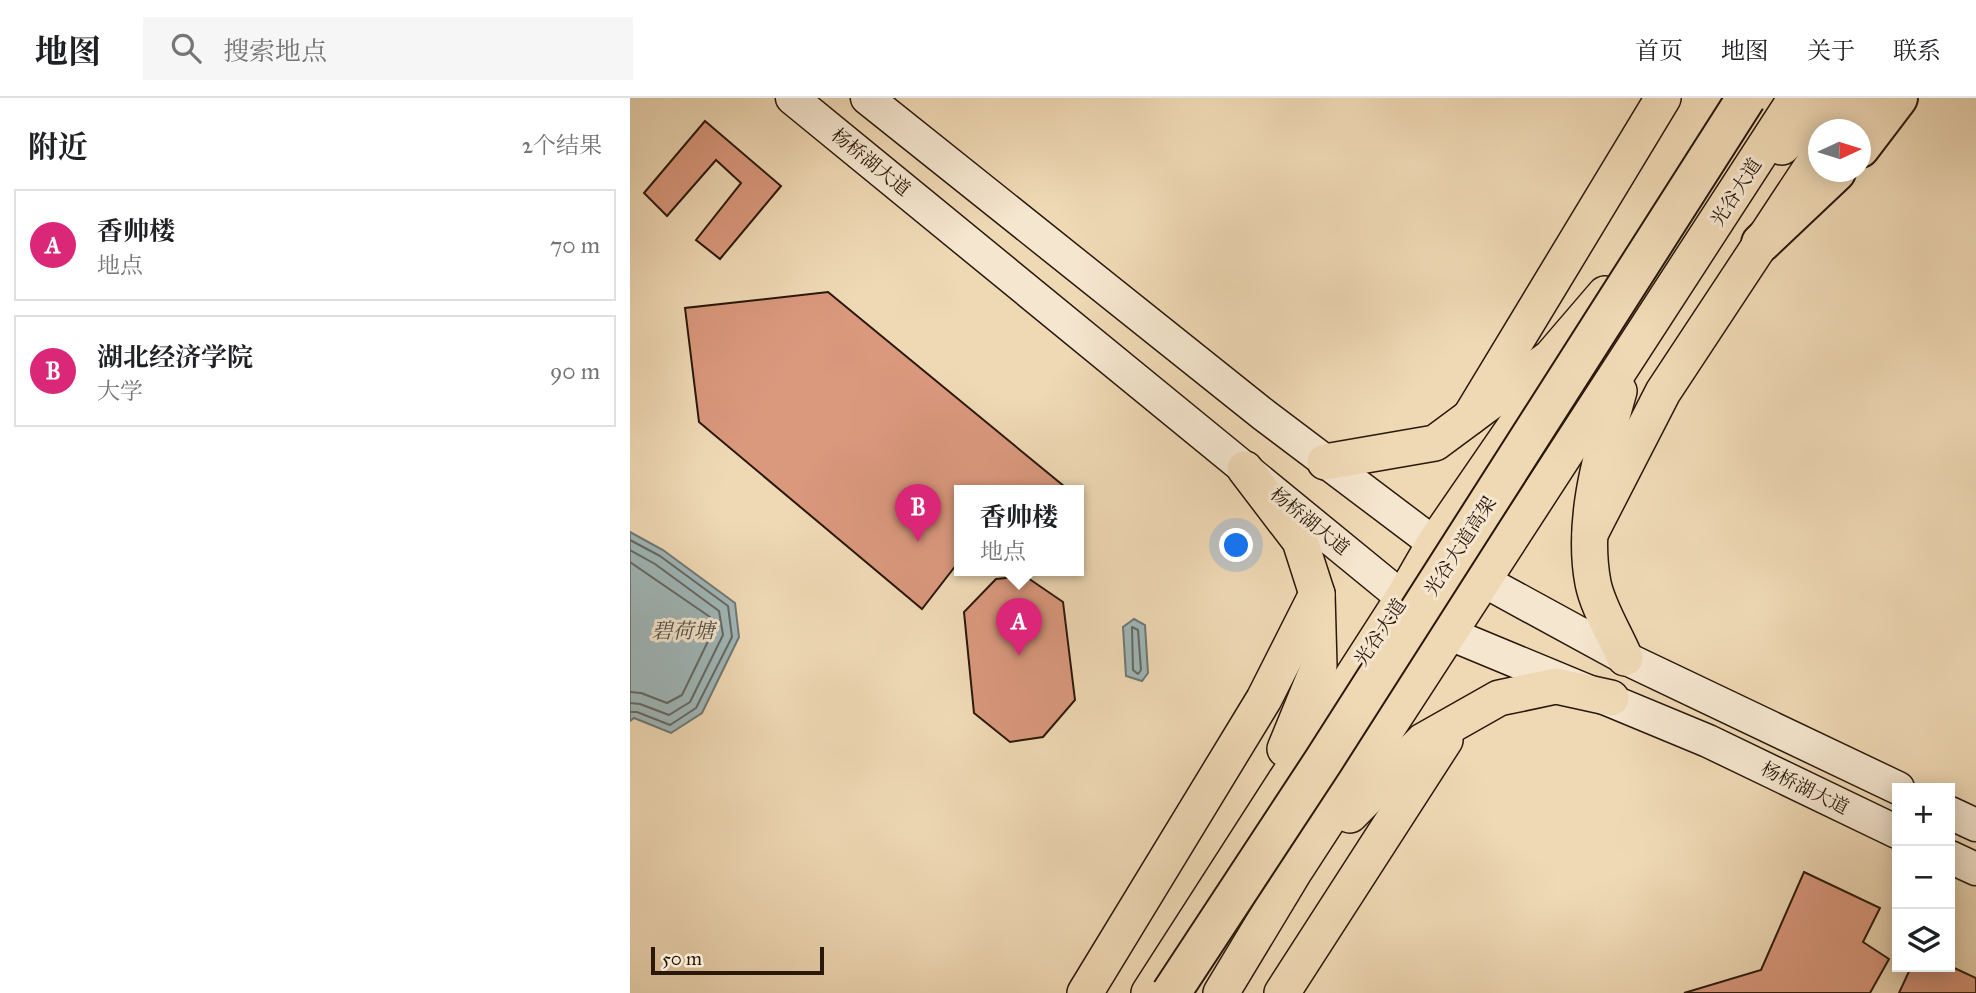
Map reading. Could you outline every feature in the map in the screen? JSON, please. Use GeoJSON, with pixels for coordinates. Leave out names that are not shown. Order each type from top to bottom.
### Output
{"type":"FeatureCollection","features":[{"type":"Feature","properties":{"kind":"highway"},"geometry":{"type":"LineString","coordinates":[[1700,143],[1723,98]]}},
{"type":"Feature","properties":{"kind":"highway","name":"光谷大道高架"},"geometry":{"type":"LineString","coordinates":[[1171,993],[1324,760],[1746,98]]}},
{"type":"Feature","properties":{"kind":"highway","name":"光谷大道高架"},"geometry":{"type":"LineString","coordinates":[[1195,993],[1769,98]]}},
{"type":"Feature","properties":{"kind":"highway"},"geometry":{"type":"LineString","coordinates":[[1871,134],[1898,98]]}},
{"type":"Feature","properties":{"kind":"highway"},"geometry":{"type":"LineString","coordinates":[[1761,243],[1825,182]]}},
{"type":"Feature","properties":{"kind":"main road","name":"杨桥湖大道"},"geometry":{"type":"LineString","coordinates":[[792,98],[1450,634],[1611,698],[1892,830]]}},
{"type":"Feature","properties":{"kind":"main road","name":"杨桥湖大道"},"geometry":{"type":"LineString","coordinates":[[867,98],[1325,462],[1484,580],[1625,658],[1892,785]]}},
{"type":"Feature","properties":{"kind":"main road"},"geometry":{"type":"LineString","coordinates":[[1470,417],[1663,98]]}},
{"type":"Feature","properties":{"kind":"main road","name":"光谷大道"},"geometry":{"type":"LineString","coordinates":[[1149,993],[1403,598],[1434,544],[1605,294],[1729,98]]}},
{"type":"Feature","properties":{"kind":"main road","name":"光谷大道"},"geometry":{"type":"LineString","coordinates":[[1221,993],[1294,872],[1796,98]]}},
{"type":"Feature","properties":{"kind":"main road"},"geometry":{"type":"LineString","coordinates":[[1732,197],[1830,98]]}},
{"type":"Feature","properties":{"kind":"main road"},"geometry":{"type":"LineString","coordinates":[[1844,119],[1858,98]]}},
{"type":"Feature","properties":{"kind":"main road"},"geometry":{"type":"LineString","coordinates":[[1590,534],[1663,392],[1808,172]]}},
{"type":"Feature","properties":{"kind":"main road"},"geometry":{"type":"LineString","coordinates":[[1325,462],[1435,443],[1551,357],[1605,294]]}},
{"type":"Feature","properties":{"kind":"main road"},"geometry":{"type":"LineString","coordinates":[[1625,658],[1593,584],[1590,534],[1600,458],[1629,356]]}},
{"type":"Feature","properties":{"kind":"main road"},"geometry":{"type":"LineString","coordinates":[[1245,468],[1300,541],[1317,594],[1319,666],[1253,828]]}},
{"type":"Feature","properties":{"kind":"main road"},"geometry":{"type":"LineString","coordinates":[[1085,993],[1264,699],[1317,594]]}},
{"type":"Feature","properties":{"kind":"main road"},"geometry":{"type":"LineString","coordinates":[[1294,872],[1423,741],[1499,698],[1556,686],[1611,698]]}},
{"type":"Feature","properties":{"kind":"main road"},"geometry":{"type":"LineString","coordinates":[[1282,993],[1457,722]]}},
{"type":"Feature","properties":{"kind":"main road"},"geometry":{"type":"LineString","coordinates":[[1955,815],[1976,825]]}},
{"type":"Feature","properties":{"kind":"main road"},"geometry":{"type":"LineString","coordinates":[[1955,859],[1976,869]]}},
{"type":"Feature","properties":{"kind":"water","name":"碧荷塘"},"geometry":{"type":"Polygon","coordinates":[[[630,532],[663,550],[735,603],[739,637],[702,713],[671,733],[634,718],[630,721],[630,532]]]}},
{"type":"Feature","properties":{"kind":"water"},"geometry":{"type":"Polygon","coordinates":[[[1134,619],[1145,625],[1148,673],[1142,681],[1126,676],[1123,627],[1134,619]]]}},
{"type":"Feature","properties":{"kind":"building"},"geometry":{"type":"Polygon","coordinates":[[[705,121],[781,186],[720,259],[696,240],[741,183],[716,160],[667,216],[644,193],[705,121]]]}},
{"type":"Feature","properties":{"kind":"building"},"geometry":{"type":"Polygon","coordinates":[[[828,292],[1063,485],[954,485],[954,568],[922,609],[699,422],[685,308],[828,292]]]}},
{"type":"Feature","properties":{"kind":"building"},"geometry":{"type":"Polygon","coordinates":[[[1025,576],[1063,602],[1075,700],[1043,737],[1010,742],[974,713],[964,612],[996,579],[1025,576]]]}},
{"type":"Feature","properties":{"kind":"building"},"geometry":{"type":"Polygon","coordinates":[[[1804,872],[1880,908],[1863,942],[1889,959],[1870,993],[1684,993],[1761,970],[1804,872]]]}},
{"type":"Feature","properties":{"kind":"building"},"geometry":{"type":"Polygon","coordinates":[[[1955,968],[1976,978],[1976,993],[1899,993],[1909,972],[1955,972],[1955,968]]]}},
{"type":"Feature","properties":{"kind":"place","name":"湖北经济学院"},"geometry":{"type":"Point","coordinates":[918,542]}},
{"type":"Feature","properties":{"kind":"place","name":"香帅楼"},"geometry":{"type":"Point","coordinates":[1019,656]}}]}
